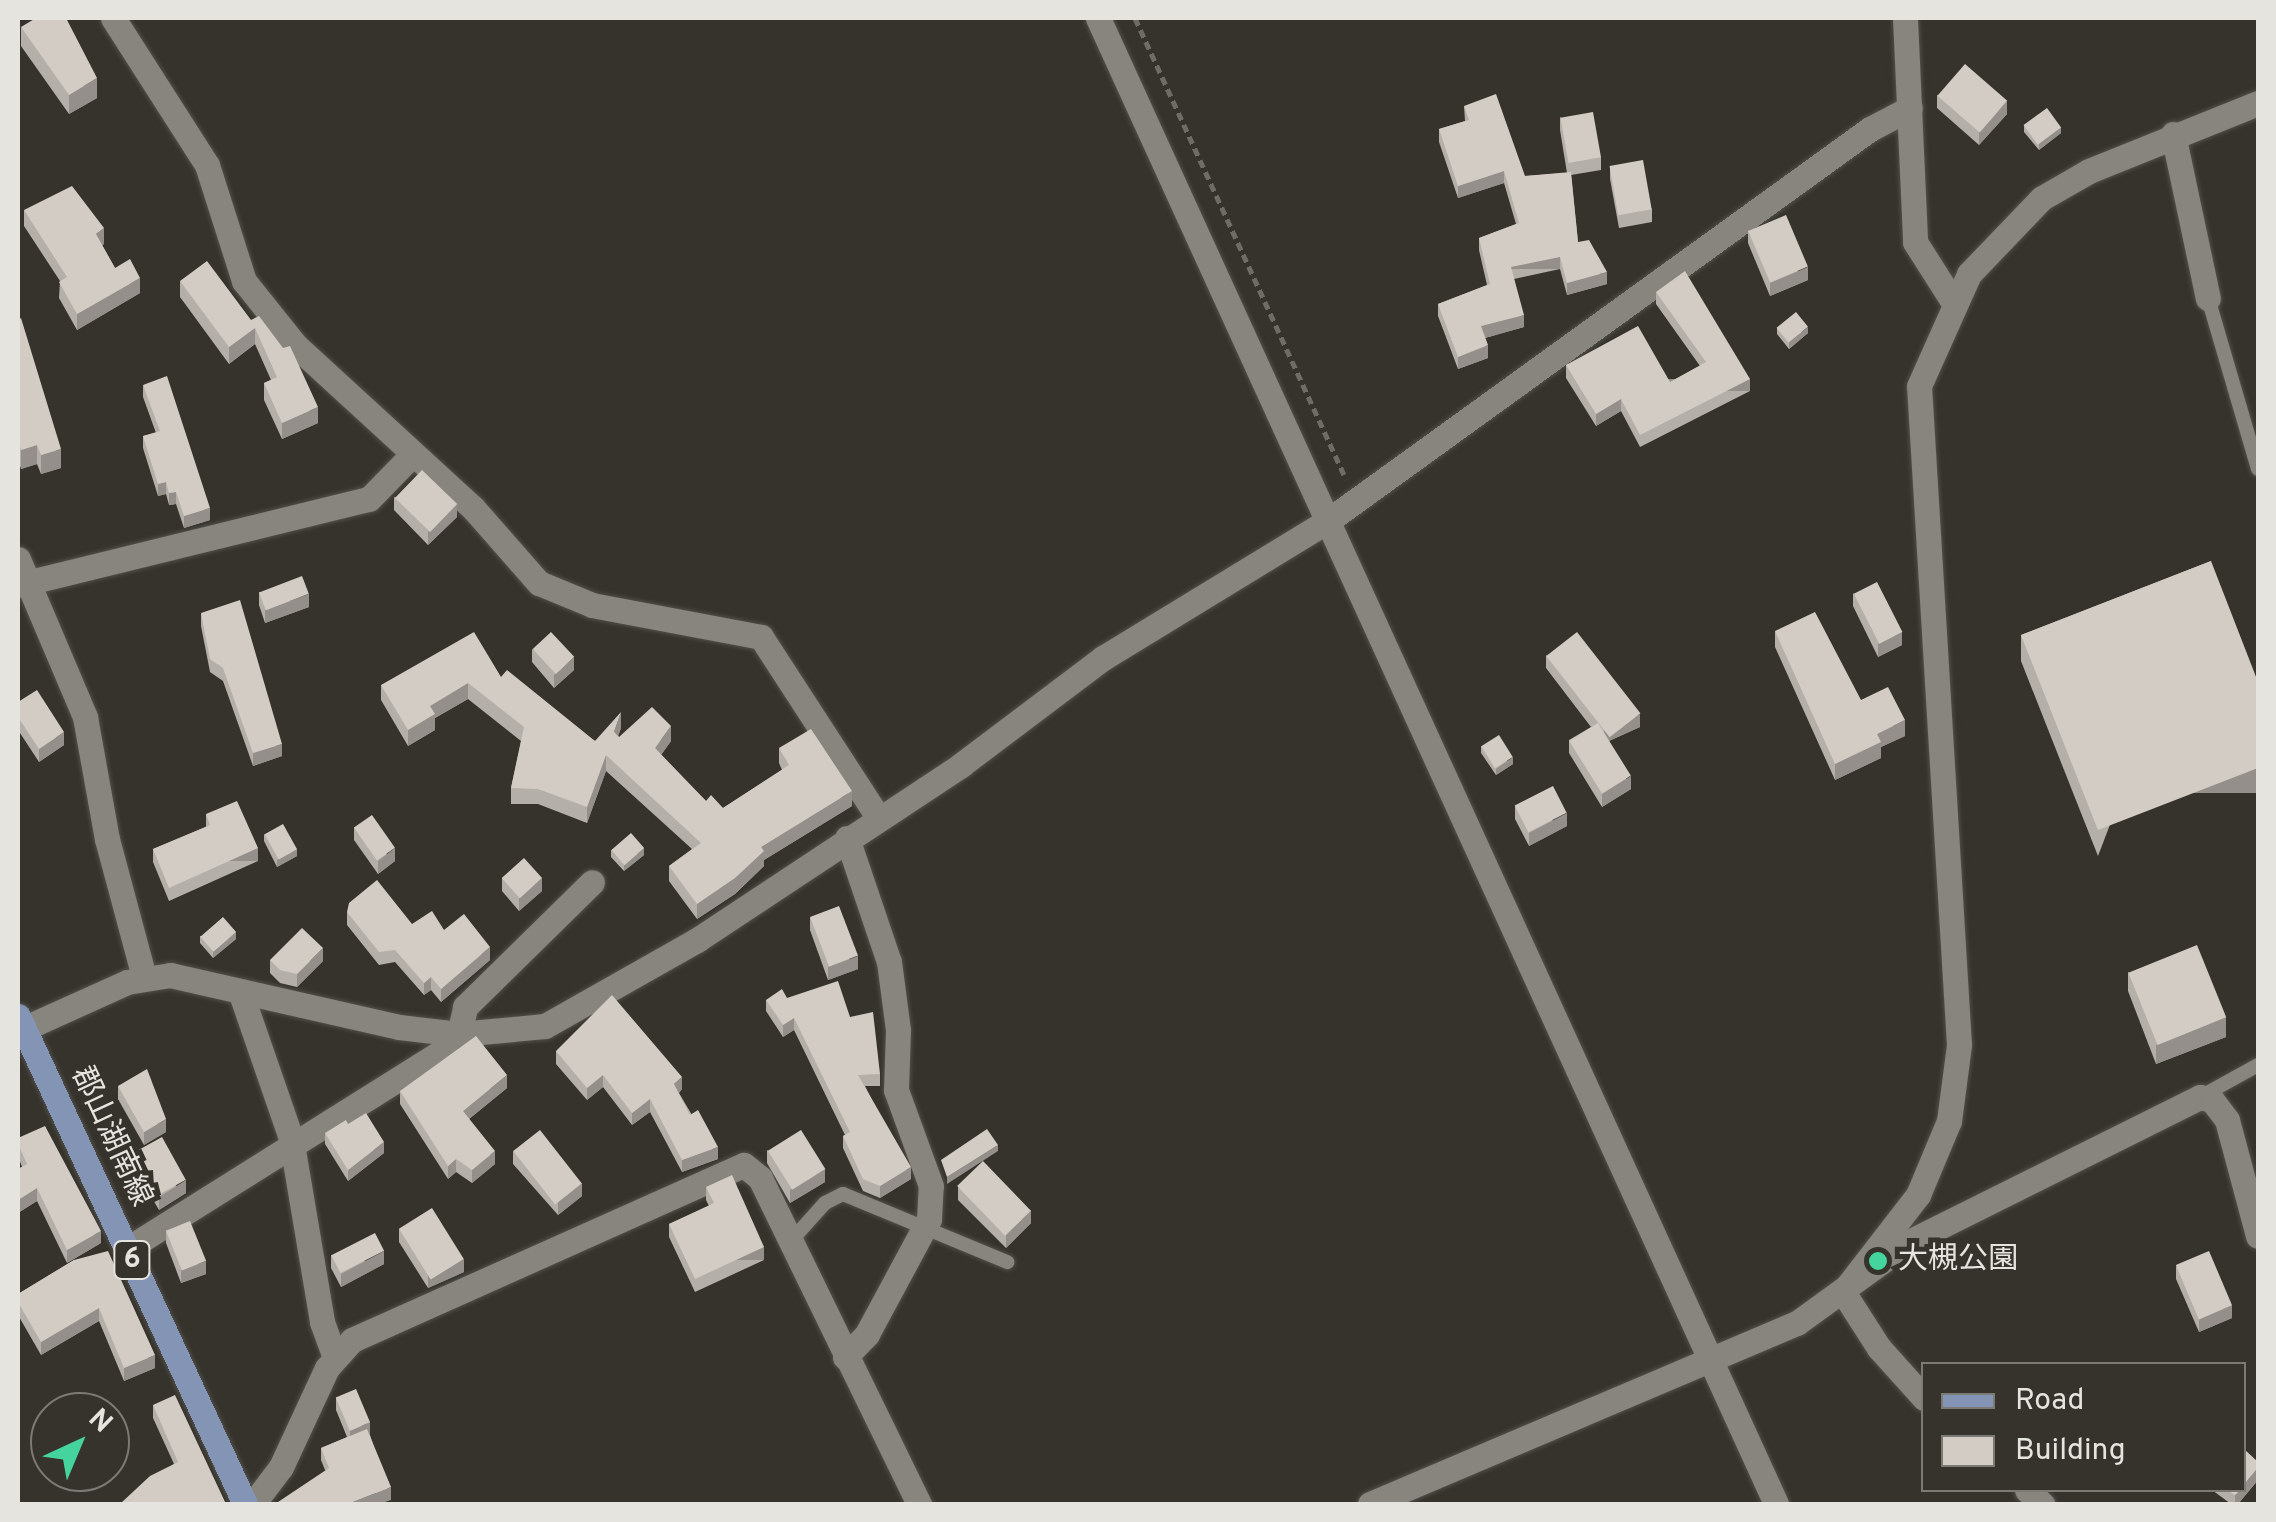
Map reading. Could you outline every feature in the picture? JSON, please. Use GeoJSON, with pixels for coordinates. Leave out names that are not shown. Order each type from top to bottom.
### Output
{"type":"FeatureCollection","features":[{"type":"Feature","properties":{"kind":"main road","name":"郡山湖南線"},"geometry":{"type":"LineString","coordinates":[[20,1022],[245,1504]]}},
{"type":"Feature","properties":{"kind":"street"},"geometry":{"type":"LineString","coordinates":[[113,18],[207,165],[255,297],[411,456],[473,508],[523,571],[550,589],[592,605],[761,637],[878,817]]}},
{"type":"Feature","properties":{"kind":"street"},"geometry":{"type":"LineString","coordinates":[[1098,18],[1776,1504]]}},
{"type":"Feature","properties":{"kind":"street"},"geometry":{"type":"LineString","coordinates":[[1905,18],[1916,242],[1952,300]]}},
{"type":"Feature","properties":{"kind":"street"},"geometry":{"type":"LineString","coordinates":[[1844,1292],[1918,1195],[1949,1121],[1959,1045],[1919,386],[1952,300],[1998,238],[2042,198],[2173,134],[2258,103]]}},
{"type":"Feature","properties":{"kind":"street"},"geometry":{"type":"LineString","coordinates":[[20,1022],[144,978],[183,976],[298,1009],[459,1034],[524,1031],[559,1019],[697,940],[960,765],[1103,658],[1329,520],[1870,128],[1910,108]]}},
{"type":"Feature","properties":{"kind":"street"},"geometry":{"type":"LineString","coordinates":[[2173,134],[2208,298]]}},
{"type":"Feature","properties":{"kind":"street"},"geometry":{"type":"LineString","coordinates":[[144,978],[107,839],[85,717],[20,576],[369,499],[411,456]]}},
{"type":"Feature","properties":{"kind":"street"},"geometry":{"type":"LineString","coordinates":[[845,1358],[867,1334],[930,1219],[929,1172],[896,1090],[898,1030],[889,962],[847,838]]}},
{"type":"Feature","properties":{"kind":"street"},"geometry":{"type":"LineString","coordinates":[[127,1249],[446,1049],[459,1034],[465,1007],[592,882]]}},
{"type":"Feature","properties":{"kind":"street"},"geometry":{"type":"LineString","coordinates":[[240,991],[293,1148],[322,1322],[335,1358]]}},
{"type":"Feature","properties":{"kind":"street"},"geometry":{"type":"LineString","coordinates":[[1370,1504],[1712,1363],[1844,1292],[1907,1243],[2200,1097],[2212,1100],[2227,1120],[2258,1236]]}},
{"type":"Feature","properties":{"kind":"street"},"geometry":{"type":"LineString","coordinates":[[254,1504],[281,1466],[335,1358],[352,1340],[736,1165],[760,1178],[918,1504]]}},
{"type":"Feature","properties":{"kind":"street"},"geometry":{"type":"LineString","coordinates":[[1844,1292],[1879,1348],[1921,1395]]}},
{"type":"Feature","properties":{"kind":"lane"},"geometry":{"type":"LineString","coordinates":[[2208,298],[2258,469]]}},
{"type":"Feature","properties":{"kind":"lane"},"geometry":{"type":"LineString","coordinates":[[2200,1097],[2258,1065]]}},
{"type":"Feature","properties":{"kind":"lane"},"geometry":{"type":"LineString","coordinates":[[790,1242],[825,1203],[843,1194],[875,1202],[923,1230],[1007,1262]]}},
{"type":"Feature","properties":{"kind":"path"},"geometry":{"type":"LineString","coordinates":[[1135,18],[1356,500]]}},
{"type":"Feature","properties":{"kind":"building"},"geometry":{"type":"Polygon","coordinates":[[[36,18],[66,18],[97,78],[69,95],[21,27],[36,18]]]}},
{"type":"Feature","properties":{"kind":"building"},"geometry":{"type":"Polygon","coordinates":[[[1965,64],[2007,101],[1980,132],[1937,96],[1965,64]]]}},
{"type":"Feature","properties":{"kind":"building"},"geometry":{"type":"Polygon","coordinates":[[[1496,94],[1525,176],[1571,172],[1578,242],[1589,240],[1607,272],[1567,283],[1560,257],[1511,267],[1524,315],[1481,326],[1488,345],[1458,357],[1438,304],[1490,284],[1479,238],[1519,223],[1504,171],[1458,186],[1439,129],[1469,120],[1464,106],[1496,94]]]}},
{"type":"Feature","properties":{"kind":"building"},"geometry":{"type":"Polygon","coordinates":[[[2047,108],[2061,127],[2038,144],[2024,125],[2047,108]]]}},
{"type":"Feature","properties":{"kind":"building"},"geometry":{"type":"Polygon","coordinates":[[[1593,112],[1601,157],[1568,163],[1561,118],[1593,112]]]}},
{"type":"Feature","properties":{"kind":"building"},"geometry":{"type":"Polygon","coordinates":[[[1643,160],[1652,209],[1618,215],[1610,166],[1643,160]]]}},
{"type":"Feature","properties":{"kind":"building"},"geometry":{"type":"Polygon","coordinates":[[[72,186],[104,228],[96,234],[115,268],[130,259],[140,278],[77,314],[59,282],[67,277],[24,210],[72,186]]]}},
{"type":"Feature","properties":{"kind":"building"},"geometry":{"type":"Polygon","coordinates":[[[1786,215],[1808,267],[1770,283],[1748,231],[1786,215]]]}},
{"type":"Feature","properties":{"kind":"building"},"geometry":{"type":"Polygon","coordinates":[[[207,261],[251,320],[259,316],[283,348],[290,346],[318,407],[282,423],[264,383],[277,377],[255,328],[229,347],[180,281],[207,261]]]}},
{"type":"Feature","properties":{"kind":"building"},"geometry":{"type":"Polygon","coordinates":[[[1685,271],[1750,379],[1640,435],[1621,399],[1596,414],[1566,365],[1638,326],[1670,382],[1706,362],[1656,292],[1685,271]]]}},
{"type":"Feature","properties":{"kind":"building"},"geometry":{"type":"Polygon","coordinates":[[[1796,312],[1808,327],[1789,342],[1777,328],[1796,312]]]}},
{"type":"Feature","properties":{"kind":"building"},"geometry":{"type":"Polygon","coordinates":[[[21,318],[61,449],[41,455],[37,445],[21,450],[18,440],[21,318]]]}},
{"type":"Feature","properties":{"kind":"building"},"geometry":{"type":"Polygon","coordinates":[[[167,376],[210,508],[184,516],[176,492],[169,493],[166,482],[158,484],[143,436],[160,431],[143,385],[167,376]]]}},
{"type":"Feature","properties":{"kind":"building"},"geometry":{"type":"Polygon","coordinates":[[[422,470],[457,504],[430,532],[395,498],[422,470]]]}},
{"type":"Feature","properties":{"kind":"building"},"geometry":{"type":"Polygon","coordinates":[[[2211,561],[2258,682],[2258,768],[2098,830],[2021,635],[2211,561]]]}},
{"type":"Feature","properties":{"kind":"building"},"geometry":{"type":"Polygon","coordinates":[[[302,576],[309,594],[266,610],[259,592],[302,576]]]}},
{"type":"Feature","properties":{"kind":"building"},"geometry":{"type":"Polygon","coordinates":[[[1877,582],[1902,632],[1879,644],[1854,594],[1877,582]]]}},
{"type":"Feature","properties":{"kind":"building"},"geometry":{"type":"Polygon","coordinates":[[[240,600],[282,744],[253,753],[223,668],[210,659],[201,613],[240,600]]]}},
{"type":"Feature","properties":{"kind":"building"},"geometry":{"type":"Polygon","coordinates":[[[1815,612],[1861,700],[1888,687],[1905,720],[1877,734],[1881,742],[1835,764],[1775,631],[1815,612]]]}},
{"type":"Feature","properties":{"kind":"building"},"geometry":{"type":"Polygon","coordinates":[[[474,632],[501,677],[507,670],[595,741],[621,712],[614,732],[619,737],[652,707],[671,726],[655,748],[706,801],[711,795],[723,808],[789,765],[779,748],[811,729],[852,791],[761,847],[764,851],[735,878],[697,904],[669,866],[701,843],[606,755],[587,807],[538,789],[511,788],[524,727],[468,683],[430,706],[435,714],[408,730],[381,685],[474,632]]]}},
{"type":"Feature","properties":{"kind":"building"},"geometry":{"type":"Polygon","coordinates":[[[551,632],[574,657],[556,674],[533,649],[551,632]]]}},
{"type":"Feature","properties":{"kind":"building"},"geometry":{"type":"Polygon","coordinates":[[[1577,632],[1640,713],[1610,737],[1546,656],[1577,632]]]}},
{"type":"Feature","properties":{"kind":"building"},"geometry":{"type":"Polygon","coordinates":[[[37,690],[64,732],[39,749],[18,717],[18,702],[37,690]]]}},
{"type":"Feature","properties":{"kind":"building"},"geometry":{"type":"Polygon","coordinates":[[[1598,723],[1631,776],[1602,794],[1569,741],[1598,723]]]}},
{"type":"Feature","properties":{"kind":"building"},"geometry":{"type":"Polygon","coordinates":[[[1499,735],[1513,757],[1495,768],[1481,746],[1499,735]]]}},
{"type":"Feature","properties":{"kind":"building"},"geometry":{"type":"Polygon","coordinates":[[[1553,786],[1567,813],[1528,832],[1515,806],[1553,786]]]}},
{"type":"Feature","properties":{"kind":"building"},"geometry":{"type":"Polygon","coordinates":[[[237,801],[258,848],[169,888],[153,849],[210,825],[206,814],[237,801]]]}},
{"type":"Feature","properties":{"kind":"building"},"geometry":{"type":"Polygon","coordinates":[[[372,815],[395,848],[377,860],[354,828],[372,815]]]}},
{"type":"Feature","properties":{"kind":"building"},"geometry":{"type":"Polygon","coordinates":[[[283,824],[297,849],[279,860],[265,834],[283,824]]]}},
{"type":"Feature","properties":{"kind":"building"},"geometry":{"type":"Polygon","coordinates":[[[631,833],[644,848],[624,865],[611,850],[631,833]]]}},
{"type":"Feature","properties":{"kind":"building"},"geometry":{"type":"Polygon","coordinates":[[[524,858],[542,878],[520,898],[502,878],[524,858]]]}},
{"type":"Feature","properties":{"kind":"building"},"geometry":{"type":"Polygon","coordinates":[[[377,880],[412,924],[432,911],[444,930],[464,914],[490,947],[441,989],[431,977],[424,983],[395,950],[379,952],[347,912],[349,903],[377,880]]]}},
{"type":"Feature","properties":{"kind":"building"},"geometry":{"type":"Polygon","coordinates":[[[839,906],[858,955],[829,967],[810,917],[839,906]]]}},
{"type":"Feature","properties":{"kind":"building"},"geometry":{"type":"Polygon","coordinates":[[[223,917],[236,932],[213,952],[200,937],[223,917]]]}},
{"type":"Feature","properties":{"kind":"building"},"geometry":{"type":"Polygon","coordinates":[[[302,928],[323,948],[297,974],[280,970],[270,960],[302,928]]]}},
{"type":"Feature","properties":{"kind":"building"},"geometry":{"type":"Polygon","coordinates":[[[2197,945],[2226,1017],[2158,1045],[2128,973],[2197,945]]]}},
{"type":"Feature","properties":{"kind":"building"},"geometry":{"type":"Polygon","coordinates":[[[838,981],[850,1017],[873,1012],[880,1074],[858,1075],[911,1167],[880,1186],[863,1179],[843,1136],[850,1132],[794,1018],[783,1025],[766,1000],[782,989],[787,998],[838,981]]]}},
{"type":"Feature","properties":{"kind":"building"},"geometry":{"type":"Polygon","coordinates":[[[612,995],[682,1077],[674,1084],[690,1115],[698,1110],[718,1147],[682,1160],[650,1099],[632,1113],[603,1075],[587,1088],[556,1051],[612,995]]]}},
{"type":"Feature","properties":{"kind":"building"},"geometry":{"type":"Polygon","coordinates":[[[476,1036],[507,1075],[463,1111],[495,1151],[472,1170],[456,1159],[448,1166],[400,1091],[476,1036]]]}},
{"type":"Feature","properties":{"kind":"building"},"geometry":{"type":"Polygon","coordinates":[[[147,1069],[166,1119],[144,1132],[118,1086],[147,1069]]]}},
{"type":"Feature","properties":{"kind":"building"},"geometry":{"type":"Polygon","coordinates":[[[366,1113],[384,1142],[348,1170],[325,1133],[366,1113]]]}},
{"type":"Feature","properties":{"kind":"building"},"geometry":{"type":"Polygon","coordinates":[[[45,1126],[101,1231],[67,1250],[37,1188],[18,1200],[18,1169],[27,1164],[18,1138],[45,1126]]]}},
{"type":"Feature","properties":{"kind":"building"},"geometry":{"type":"Polygon","coordinates":[[[987,1129],[998,1145],[947,1177],[941,1160],[987,1129]]]}},
{"type":"Feature","properties":{"kind":"building"},"geometry":{"type":"Polygon","coordinates":[[[540,1130],[582,1184],[555,1205],[513,1151],[540,1130]]]}},
{"type":"Feature","properties":{"kind":"building"},"geometry":{"type":"Polygon","coordinates":[[[801,1130],[825,1169],[792,1190],[768,1151],[801,1130]]]}},
{"type":"Feature","properties":{"kind":"building"},"geometry":{"type":"Polygon","coordinates":[[[162,1137],[186,1180],[157,1196],[133,1153],[162,1137]]]}},
{"type":"Feature","properties":{"kind":"building"},"geometry":{"type":"Polygon","coordinates":[[[983,1161],[1031,1211],[1005,1236],[957,1186],[983,1161]]]}},
{"type":"Feature","properties":{"kind":"building"},"geometry":{"type":"Polygon","coordinates":[[[732,1175],[764,1247],[695,1279],[669,1224],[714,1203],[706,1187],[732,1175]]]}},
{"type":"Feature","properties":{"kind":"building"},"geometry":{"type":"Polygon","coordinates":[[[432,1208],[464,1259],[431,1280],[399,1229],[432,1208]]]}},
{"type":"Feature","properties":{"kind":"building"},"geometry":{"type":"Polygon","coordinates":[[[190,1221],[206,1261],[182,1271],[166,1231],[190,1221]]]}},
{"type":"Feature","properties":{"kind":"building"},"geometry":{"type":"Polygon","coordinates":[[[375,1233],[384,1251],[340,1273],[331,1255],[375,1233]]]}},
{"type":"Feature","properties":{"kind":"building"},"geometry":{"type":"Polygon","coordinates":[[[108,1251],[155,1355],[124,1368],[99,1308],[41,1342],[18,1302],[18,1294],[74,1260],[108,1251]]]}},
{"type":"Feature","properties":{"kind":"building"},"geometry":{"type":"Polygon","coordinates":[[[2209,1251],[2232,1305],[2199,1319],[2176,1265],[2209,1251]]]}},
{"type":"Feature","properties":{"kind":"building"},"geometry":{"type":"Polygon","coordinates":[[[356,1389],[370,1422],[350,1431],[336,1398],[356,1389]]]}},
{"type":"Feature","properties":{"kind":"building"},"geometry":{"type":"Polygon","coordinates":[[[175,1395],[226,1504],[123,1504],[150,1476],[178,1462],[153,1405],[175,1395]]]}},
{"type":"Feature","properties":{"kind":"building"},"geometry":{"type":"Polygon","coordinates":[[[367,1429],[391,1487],[348,1504],[275,1504],[329,1468],[321,1448],[367,1429]]]}},
{"type":"Feature","properties":{"kind":"building"},"geometry":{"type":"Polygon","coordinates":[[[2246,1451],[2258,1462],[2246,1482],[2246,1451]]]}},
{"type":"Feature","properties":{"kind":"place","name":"大槻公園"},"geometry":{"type":"Point","coordinates":[1878,1261]}}]}
